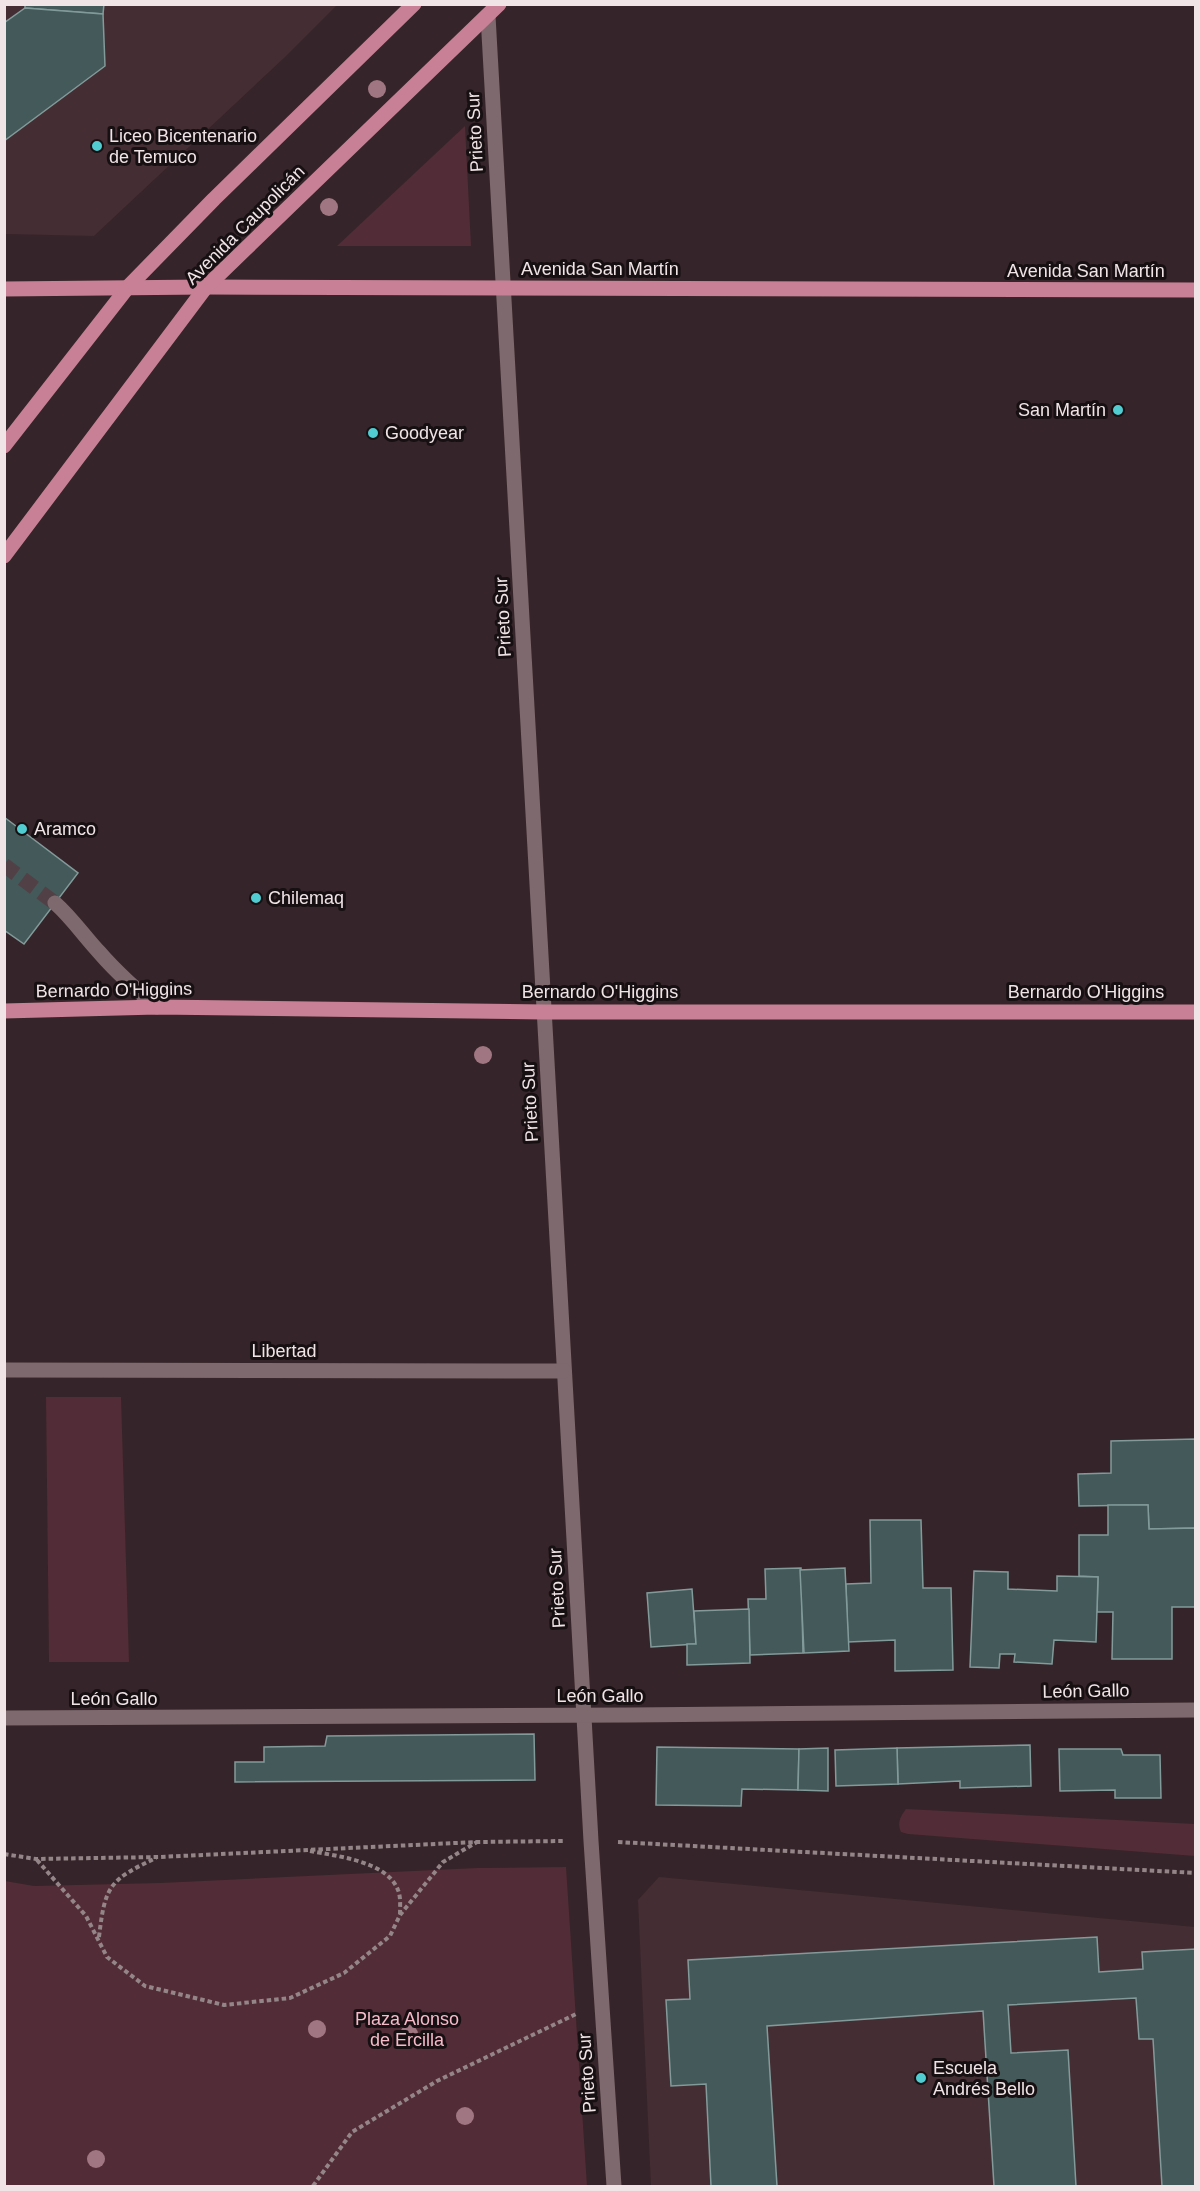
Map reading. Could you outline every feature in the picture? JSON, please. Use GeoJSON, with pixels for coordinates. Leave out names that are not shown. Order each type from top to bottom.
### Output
{"type":"FeatureCollection","features":[{"type":"Feature","properties":{"kind":"main road"},"geometry":{"type":"LineString","coordinates":[[5,445],[128,287],[214,199],[414,4]]}},
{"type":"Feature","properties":{"kind":"main road","name":"Avenida Caupolicán"},"geometry":{"type":"LineString","coordinates":[[4,556],[206,287],[499,4]]}},
{"type":"Feature","properties":{"kind":"main road","name":"Avenida San Martín"},"geometry":{"type":"LineString","coordinates":[[4,288],[1196,290]]}},
{"type":"Feature","properties":{"kind":"main road","name":"Bernardo O'Higgins"},"geometry":{"type":"LineString","coordinates":[[4,1011],[157,1007],[545,1012],[1196,1012]]}},
{"type":"Feature","properties":{"kind":"street","name":"Prieto Sur"},"geometry":{"type":"LineString","coordinates":[[488,16],[564,1371],[614,2187]]}},
{"type":"Feature","properties":{"kind":"street"},"geometry":{"type":"LineString","coordinates":[[55,903],[126,981],[157,1007]]}},
{"type":"Feature","properties":{"kind":"street","name":"Libertad"},"geometry":{"type":"LineString","coordinates":[[4,1370],[564,1371]]}},
{"type":"Feature","properties":{"kind":"street","name":"León Gallo"},"geometry":{"type":"LineString","coordinates":[[4,1718],[1196,1710]]}},
{"type":"Feature","properties":{"kind":"path"},"geometry":{"type":"LineString","coordinates":[[36,1859],[86,1916],[107,1957],[145,1986],[224,2006],[290,1998],[344,1973],[390,1936],[400,1915],[443,1862],[477,1842]]}},
{"type":"Feature","properties":{"kind":"path"},"geometry":{"type":"LineString","coordinates":[[300,1850],[345,1857],[368,1864],[387,1876],[398,1890],[400,1915]]}},
{"type":"Feature","properties":{"kind":"path"},"geometry":{"type":"LineString","coordinates":[[99,1939],[105,1897],[122,1875],[159,1857]]}},
{"type":"Feature","properties":{"kind":"path"},"geometry":{"type":"LineString","coordinates":[[313,2187],[352,2132],[437,2081],[602,2002]]}},
{"type":"Feature","properties":{"kind":"shaded area","name":"Liceo Bicentenario de Temuco"},"geometry":{"type":"Polygon","coordinates":[[[5,5],[337,5],[284,58],[94,236],[5,234],[5,5]]]}},
{"type":"Feature","properties":{"kind":"shaded area","name":"Escuela Andrés Bello"},"geometry":{"type":"Polygon","coordinates":[[[659,1877],[1195,1927],[1195,2186],[651,2186],[638,1900],[659,1877]]]}},
{"type":"Feature","properties":{"kind":"green space"},"geometry":{"type":"Polygon","coordinates":[[[465,126],[471,246],[337,246],[465,126]]]}},
{"type":"Feature","properties":{"kind":"green space"},"geometry":{"type":"Polygon","coordinates":[[[46,1397],[121,1397],[129,1662],[49,1662],[46,1397]]]}},
{"type":"Feature","properties":{"kind":"green space"},"geometry":{"type":"Polygon","coordinates":[[[906,1809],[1195,1824],[1195,1856],[908,1834],[901,1832],[899,1826],[906,1809]]]}},
{"type":"Feature","properties":{"kind":"green space","name":"Plaza Alonso de Ercilla"},"geometry":{"type":"Polygon","coordinates":[[[566,1867],[587,2186],[5,2186],[5,1881],[34,1886],[160,1883],[477,1868],[566,1867]]]}},
{"type":"Feature","properties":{"kind":"building"},"geometry":{"type":"Polygon","coordinates":[[[25,4],[104,4],[103,14],[25,8],[25,4]]]}},
{"type":"Feature","properties":{"kind":"building"},"geometry":{"type":"Polygon","coordinates":[[[25,8],[103,14],[105,66],[4,141],[4,23],[25,8]]]}},
{"type":"Feature","properties":{"kind":"building"},"geometry":{"type":"Polygon","coordinates":[[[4,817],[78,873],[24,944],[4,930],[4,817]]]}},
{"type":"Feature","properties":{"kind":"building"},"geometry":{"type":"Polygon","coordinates":[[[1196,1439],[1196,1528],[1149,1529],[1148,1505],[1079,1506],[1078,1474],[1111,1473],[1111,1441],[1196,1439]]]}},
{"type":"Feature","properties":{"kind":"building"},"geometry":{"type":"Polygon","coordinates":[[[1108,1505],[1148,1505],[1149,1529],[1196,1528],[1196,1607],[1172,1607],[1172,1659],[1112,1659],[1113,1612],[1097,1612],[1098,1577],[1079,1576],[1079,1535],[1108,1535],[1108,1505]]]}},
{"type":"Feature","properties":{"kind":"building"},"geometry":{"type":"Polygon","coordinates":[[[870,1520],[921,1520],[923,1588],[951,1588],[953,1670],[895,1671],[895,1640],[848,1642],[846,1584],[871,1583],[870,1520]]]}},
{"type":"Feature","properties":{"kind":"building"},"geometry":{"type":"Polygon","coordinates":[[[801,1568],[803,1653],[750,1655],[748,1599],[766,1599],[765,1569],[801,1568]]]}},
{"type":"Feature","properties":{"kind":"building"},"geometry":{"type":"Polygon","coordinates":[[[845,1568],[849,1651],[804,1653],[800,1570],[845,1568]]]}},
{"type":"Feature","properties":{"kind":"building"},"geometry":{"type":"Polygon","coordinates":[[[974,1571],[1008,1572],[1008,1589],[1057,1591],[1057,1576],[1098,1577],[1096,1642],[1054,1640],[1052,1664],[1014,1662],[1015,1654],[1000,1654],[999,1668],[970,1667],[974,1571]]]}},
{"type":"Feature","properties":{"kind":"building"},"geometry":{"type":"Polygon","coordinates":[[[692,1589],[696,1644],[651,1647],[647,1593],[692,1589]]]}},
{"type":"Feature","properties":{"kind":"building"},"geometry":{"type":"Polygon","coordinates":[[[749,1609],[750,1663],[687,1665],[687,1644],[696,1644],[694,1611],[749,1609]]]}},
{"type":"Feature","properties":{"kind":"building"},"geometry":{"type":"Polygon","coordinates":[[[534,1734],[535,1780],[235,1782],[235,1762],[264,1762],[264,1747],[325,1746],[327,1736],[534,1734]]]}},
{"type":"Feature","properties":{"kind":"building"},"geometry":{"type":"Polygon","coordinates":[[[1030,1745],[1031,1786],[960,1788],[960,1781],[898,1784],[897,1748],[1030,1745]]]}},
{"type":"Feature","properties":{"kind":"building"},"geometry":{"type":"Polygon","coordinates":[[[657,1747],[799,1749],[798,1790],[742,1789],[741,1806],[656,1805],[657,1747]]]}},
{"type":"Feature","properties":{"kind":"building"},"geometry":{"type":"Polygon","coordinates":[[[828,1748],[828,1791],[798,1790],[799,1749],[828,1748]]]}},
{"type":"Feature","properties":{"kind":"building"},"geometry":{"type":"Polygon","coordinates":[[[897,1748],[898,1784],[836,1786],[835,1750],[897,1748]]]}},
{"type":"Feature","properties":{"kind":"building"},"geometry":{"type":"Polygon","coordinates":[[[1059,1749],[1121,1749],[1123,1755],[1160,1755],[1161,1798],[1115,1798],[1115,1790],[1060,1791],[1059,1749]]]}},
{"type":"Feature","properties":{"kind":"building"},"geometry":{"type":"Polygon","coordinates":[[[1097,1937],[1099,1972],[1143,1969],[1142,1952],[1196,1949],[1196,2186],[1162,2186],[1153,2039],[1139,2039],[1136,1998],[1008,2005],[1011,2053],[1068,2050],[1076,2186],[994,2186],[983,2011],[767,2026],[777,2186],[711,2186],[706,2084],[671,2086],[666,2000],[690,1999],[688,1960],[1097,1937]]]}},
{"type":"Feature","properties":{"kind":"tunnel"},"geometry":{"type":"LineString","coordinates":[[4,865],[55,903]]}},
{"type":"Feature","properties":{"kind":"place","name":"Liceo Bicentenario de Temuco"},"geometry":{"type":"Point","coordinates":[97,146]}},
{"type":"Feature","properties":{"kind":"place","name":"San Martín"},"geometry":{"type":"Point","coordinates":[1118,410]}},
{"type":"Feature","properties":{"kind":"place","name":"Goodyear"},"geometry":{"type":"Point","coordinates":[373,433]}},
{"type":"Feature","properties":{"kind":"place","name":"Aramco"},"geometry":{"type":"Point","coordinates":[22,829]}},
{"type":"Feature","properties":{"kind":"place","name":"Chilemaq"},"geometry":{"type":"Point","coordinates":[256,898]}},
{"type":"Feature","properties":{"kind":"place","name":"Escuela Andrés Bello"},"geometry":{"type":"Point","coordinates":[921,2078]}}]}
